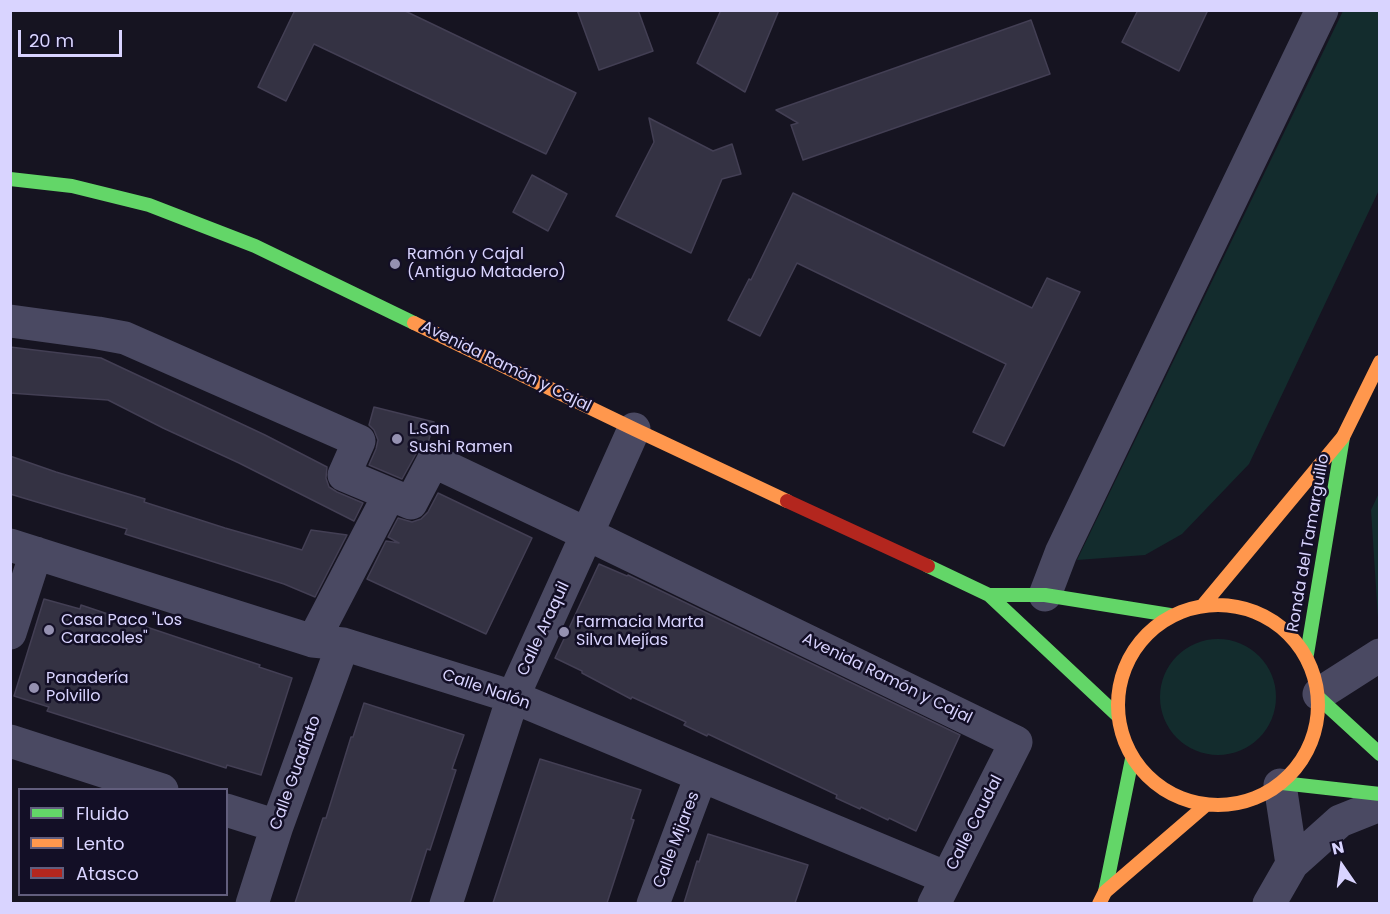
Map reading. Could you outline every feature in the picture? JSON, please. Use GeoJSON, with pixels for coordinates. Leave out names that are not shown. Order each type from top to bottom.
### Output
{"type":"FeatureCollection","features":[{"type":"Feature","properties":{"kind":"main road","name":"Avenida Ramón y Cajal"},"geometry":{"type":"LineString","coordinates":[[10,179],[72,186],[148,205],[255,246],[634,429],[989,595]]}},
{"type":"Feature","properties":{"kind":"main road","name":"Ronda del Tamarguillo"},"geometry":{"type":"LineString","coordinates":[[1204,604],[1343,437],[1380,363]]}},
{"type":"Feature","properties":{"kind":"main road","name":"Ronda del Tamarguillo"},"geometry":{"type":"LineString","coordinates":[[1307,654],[1343,437]]}},
{"type":"Feature","properties":{"kind":"main road"},"geometry":{"type":"LineString","coordinates":[[989,595],[1046,595],[1170,615]]}},
{"type":"Feature","properties":{"kind":"main road"},"geometry":{"type":"LineString","coordinates":[[989,595],[1118,715]]}},
{"type":"Feature","properties":{"kind":"main road"},"geometry":{"type":"LineString","coordinates":[[1204,604],[1244,606],[1281,624],[1307,654],[1320,696],[1311,745],[1281,784],[1259,797],[1233,804],[1206,805],[1177,797],[1152,781],[1132,759],[1122,737],[1118,715],[1121,675],[1140,640],[1170,615],[1204,604]]}},
{"type":"Feature","properties":{"kind":"main road"},"geometry":{"type":"LineString","coordinates":[[1320,696],[1380,754]]}},
{"type":"Feature","properties":{"kind":"main road"},"geometry":{"type":"LineString","coordinates":[[1102,898],[1132,759]]}},
{"type":"Feature","properties":{"kind":"main road"},"geometry":{"type":"LineString","coordinates":[[1281,784],[1380,794]]}},
{"type":"Feature","properties":{"kind":"main road"},"geometry":{"type":"LineString","coordinates":[[1102,898],[1206,805]]}},
{"type":"Feature","properties":{"kind":"street"},"geometry":{"type":"LineString","coordinates":[[1046,595],[1065,545],[1322,10]]}},
{"type":"Feature","properties":{"kind":"street"},"geometry":{"type":"LineString","coordinates":[[10,321],[124,338],[359,441],[344,475],[389,495]]}},
{"type":"Feature","properties":{"kind":"street","name":"Calle Araquil"},"geometry":{"type":"LineString","coordinates":[[446,903],[513,697],[634,429]]}},
{"type":"Feature","properties":{"kind":"street","name":"Avenida Ramón y Cajal"},"geometry":{"type":"LineString","coordinates":[[389,495],[411,503],[433,462],[1016,742]]}},
{"type":"Feature","properties":{"kind":"street","name":"Calle Guadiato"},"geometry":{"type":"LineString","coordinates":[[252,903],[277,826],[328,642],[389,495]]}},
{"type":"Feature","properties":{"kind":"street"},"geometry":{"type":"LineString","coordinates":[[10,633],[23,549]]}},
{"type":"Feature","properties":{"kind":"street","name":"Calle Nalón"},"geometry":{"type":"LineString","coordinates":[[23,549],[513,697],[701,776],[940,891]]}},
{"type":"Feature","properties":{"kind":"street"},"geometry":{"type":"LineString","coordinates":[[1320,696],[1380,655]]}},
{"type":"Feature","properties":{"kind":"street"},"geometry":{"type":"LineString","coordinates":[[10,741],[159,788]]}},
{"type":"Feature","properties":{"kind":"street","name":"Calle Caudal"},"geometry":{"type":"LineString","coordinates":[[940,891],[1016,742]]}},
{"type":"Feature","properties":{"kind":"street","name":"Calle Mijares"},"geometry":{"type":"LineString","coordinates":[[653,903],[701,776]]}},
{"type":"Feature","properties":{"kind":"street"},"geometry":{"type":"LineString","coordinates":[[1281,784],[1292,864]]}},
{"type":"Feature","properties":{"kind":"street"},"geometry":{"type":"LineString","coordinates":[[1269,903],[1292,864],[1340,821],[1380,805]]}},
{"type":"Feature","properties":{"kind":"street"},"geometry":{"type":"LineString","coordinates":[[228,811],[277,826]]}},
{"type":"Feature","properties":{"kind":"green space"},"geometry":{"type":"Polygon","coordinates":[[[1343,11],[1379,11],[1379,190],[1249,464],[1182,534],[1145,555],[1077,560],[1343,11]]]}},
{"type":"Feature","properties":{"kind":"green space"},"geometry":{"type":"Polygon","coordinates":[[[1379,493],[1379,634],[1371,510],[1379,493]]]}},
{"type":"Feature","properties":{"kind":"green space"},"geometry":{"type":"Polygon","coordinates":[[[1218,639],[1240,644],[1259,656],[1271,675],[1276,697],[1271,719],[1259,738],[1240,750],[1218,755],[1196,750],[1177,738],[1165,719],[1160,697],[1165,675],[1177,656],[1196,644],[1218,639]]]}},
{"type":"Feature","properties":{"kind":"building"},"geometry":{"type":"Polygon","coordinates":[[[295,10],[403,10],[576,93],[546,154],[314,44],[286,101],[258,87],[295,10]]]}},
{"type":"Feature","properties":{"kind":"building"},"geometry":{"type":"Polygon","coordinates":[[[577,10],[638,10],[653,51],[599,70],[577,10]]]}},
{"type":"Feature","properties":{"kind":"building"},"geometry":{"type":"Polygon","coordinates":[[[721,10],[779,10],[745,92],[697,63],[721,10]]]}},
{"type":"Feature","properties":{"kind":"building"},"geometry":{"type":"Polygon","coordinates":[[[1138,10],[1208,10],[1179,71],[1122,42],[1138,10]]]}},
{"type":"Feature","properties":{"kind":"building"},"geometry":{"type":"Polygon","coordinates":[[[1031,20],[1050,74],[803,160],[791,125],[798,123],[776,110],[1031,20]]]}},
{"type":"Feature","properties":{"kind":"building"},"geometry":{"type":"Polygon","coordinates":[[[649,118],[713,151],[732,144],[741,174],[722,179],[691,253],[616,216],[654,142],[649,118]]]}},
{"type":"Feature","properties":{"kind":"building"},"geometry":{"type":"Polygon","coordinates":[[[532,175],[567,194],[548,231],[513,212],[532,175]]]}},
{"type":"Feature","properties":{"kind":"building"},"geometry":{"type":"Polygon","coordinates":[[[793,193],[1032,308],[1047,278],[1080,292],[1004,446],[973,432],[1006,364],[797,263],[760,336],[728,320],[749,279],[751,280],[793,193]]]}},
{"type":"Feature","properties":{"kind":"building"},"geometry":{"type":"Polygon","coordinates":[[[10,347],[101,358],[265,435],[327,467],[326,478],[329,487],[363,503],[354,521],[108,400],[10,393],[10,347]]]}},
{"type":"Feature","properties":{"kind":"building","name":"L.San Sushi Ramen"},"geometry":{"type":"Polygon","coordinates":[[[374,407],[434,422],[428,443],[417,452],[402,479],[369,465],[378,440],[369,425],[374,407]]]}},
{"type":"Feature","properties":{"kind":"building"},"geometry":{"type":"Polygon","coordinates":[[[10,456],[145,499],[144,502],[302,550],[311,530],[347,535],[315,597],[284,584],[125,534],[127,529],[10,494],[10,456]]]}},
{"type":"Feature","properties":{"kind":"building"},"geometry":{"type":"Polygon","coordinates":[[[438,493],[532,538],[486,634],[367,579],[386,541],[399,543],[388,537],[398,518],[412,522],[421,519],[428,512],[438,493]]]}},
{"type":"Feature","properties":{"kind":"building"},"geometry":{"type":"Polygon","coordinates":[[[599,564],[628,575],[960,735],[916,831],[836,798],[837,795],[708,734],[707,736],[684,725],[686,722],[632,697],[631,699],[555,658],[599,564]]]}},
{"type":"Feature","properties":{"kind":"building"},"geometry":{"type":"Polygon","coordinates":[[[44,599],[80,609],[81,605],[260,665],[259,667],[292,678],[261,775],[227,765],[226,768],[47,711],[49,707],[14,696],[44,599]]]}},
{"type":"Feature","properties":{"kind":"building"},"geometry":{"type":"Polygon","coordinates":[[[364,703],[464,735],[452,769],[456,770],[430,850],[427,849],[410,903],[295,903],[323,818],[326,818],[364,703]]]}},
{"type":"Feature","properties":{"kind":"building"},"geometry":{"type":"Polygon","coordinates":[[[540,759],[641,790],[631,819],[634,820],[607,903],[493,903],[540,759]]]}},
{"type":"Feature","properties":{"kind":"building"},"geometry":{"type":"Polygon","coordinates":[[[708,834],[808,865],[795,903],[684,903],[708,834]]]}},
{"type":"Feature","properties":{"kind":"traffic: fast"},"geometry":{"type":"LineString","coordinates":[[10,179],[72,186],[149,205],[255,246],[414,323]]}},
{"type":"Feature","properties":{"kind":"traffic: fast"},"geometry":{"type":"LineString","coordinates":[[1307,654],[1343,437]]}},
{"type":"Feature","properties":{"kind":"traffic: fast"},"geometry":{"type":"LineString","coordinates":[[928,566],[989,595],[1117,715]]}},
{"type":"Feature","properties":{"kind":"traffic: fast"},"geometry":{"type":"LineString","coordinates":[[989,595],[1045,595],[1170,615]]}},
{"type":"Feature","properties":{"kind":"traffic: fast"},"geometry":{"type":"LineString","coordinates":[[1320,699],[1380,754]]}},
{"type":"Feature","properties":{"kind":"traffic: fast"},"geometry":{"type":"LineString","coordinates":[[1105,892],[1132,759]]}},
{"type":"Feature","properties":{"kind":"traffic: fast"},"geometry":{"type":"LineString","coordinates":[[1282,783],[1380,794]]}},
{"type":"Feature","properties":{"kind":"traffic: slow"},"geometry":{"type":"LineString","coordinates":[[414,323],[787,501]]}},
{"type":"Feature","properties":{"kind":"traffic: slow"},"geometry":{"type":"LineString","coordinates":[[1204,604],[1343,437],[1380,362]]}},
{"type":"Feature","properties":{"kind":"traffic: slow"},"geometry":{"type":"LineString","coordinates":[[1208,605],[1228,605],[1256,612],[1282,627],[1296,641],[1311,667],[1318,695],[1318,705],[1318,715],[1311,743],[1296,769],[1282,783],[1247,801],[1228,805],[1208,805],[1180,798],[1154,783],[1140,769],[1122,734],[1118,715],[1118,695],[1125,667],[1140,641],[1154,627],[1189,609],[1208,605]]}},
{"type":"Feature","properties":{"kind":"traffic: slow"},"geometry":{"type":"LineString","coordinates":[[1099,904],[1105,892],[1206,805]]}},
{"type":"Feature","properties":{"kind":"traffic: jam"},"geometry":{"type":"LineString","coordinates":[[787,501],[928,566]]}},
{"type":"Feature","properties":{"kind":"place","name":"Ramón y Cajal (Antiguo Matadero)"},"geometry":{"type":"Point","coordinates":[395,264]}},
{"type":"Feature","properties":{"kind":"place","name":"L.San Sushi Ramen"},"geometry":{"type":"Point","coordinates":[397,439]}},
{"type":"Feature","properties":{"kind":"place","name":"Casa Paco \"Los Caracoles\""},"geometry":{"type":"Point","coordinates":[49,630]}},
{"type":"Feature","properties":{"kind":"place","name":"Farmacia Marta Silva Mejías"},"geometry":{"type":"Point","coordinates":[564,632]}},
{"type":"Feature","properties":{"kind":"place","name":"Panadería Polvillo"},"geometry":{"type":"Point","coordinates":[34,688]}}]}
